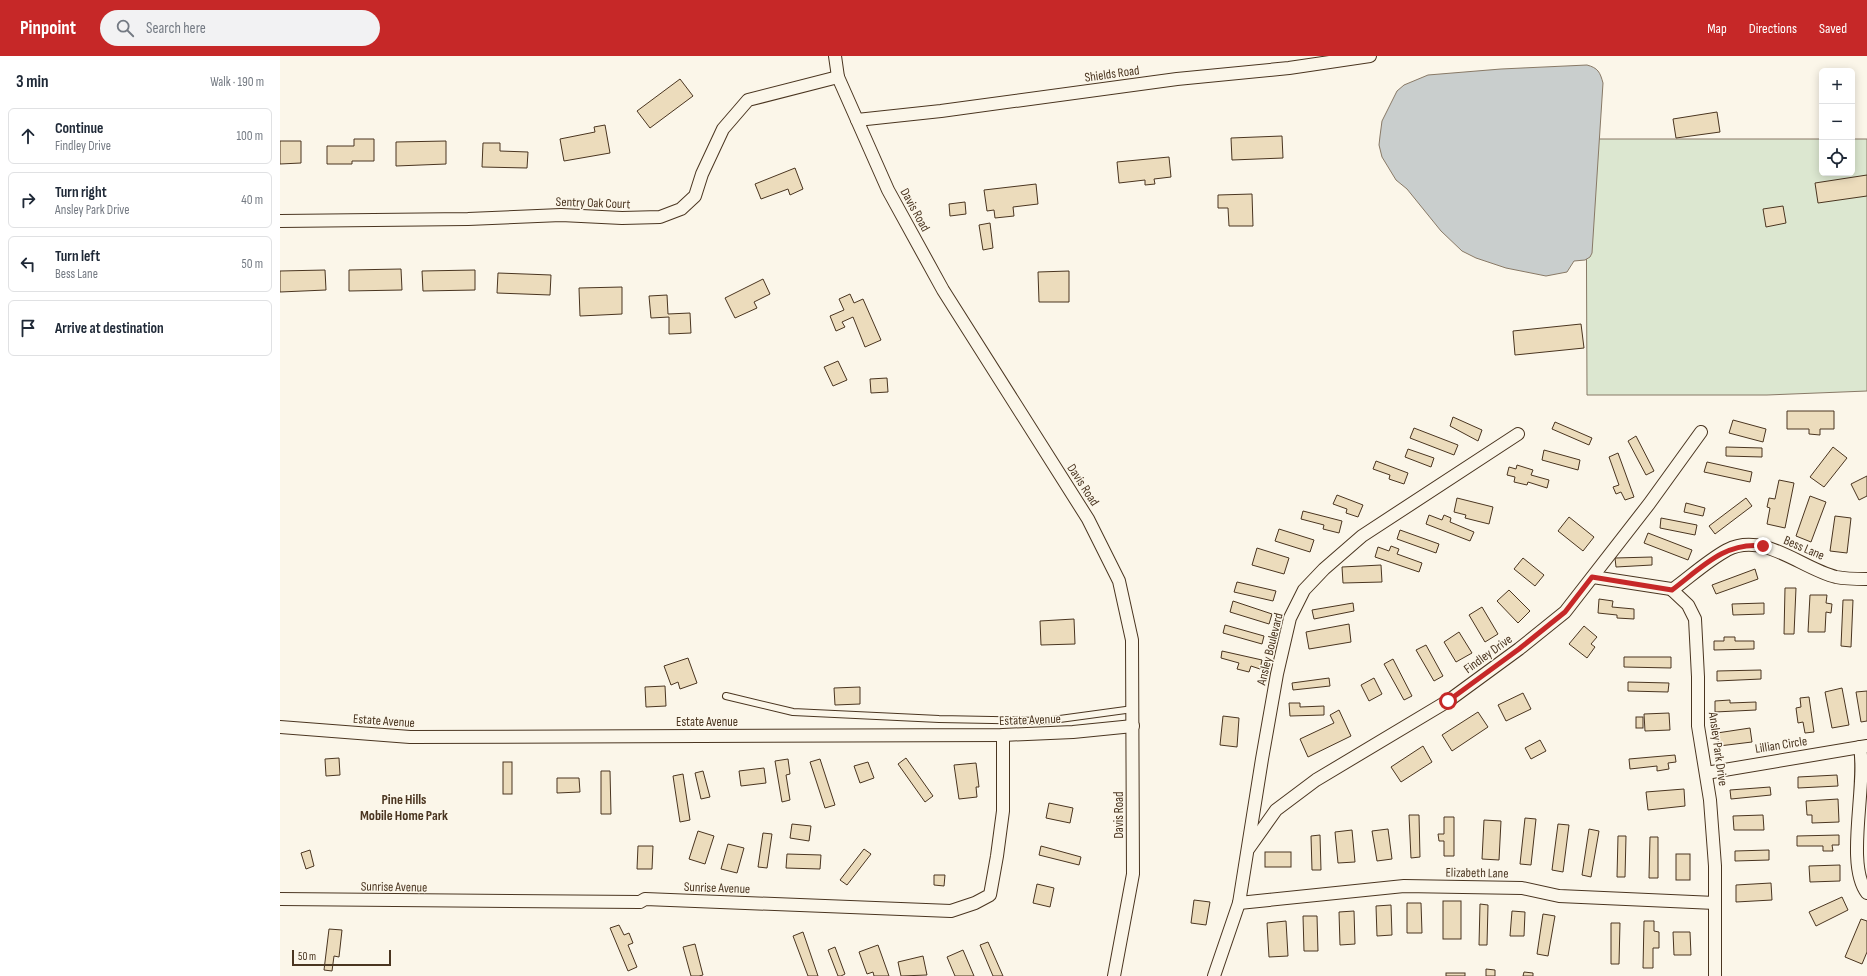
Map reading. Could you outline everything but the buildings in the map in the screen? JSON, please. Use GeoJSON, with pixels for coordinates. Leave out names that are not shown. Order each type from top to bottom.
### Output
{"type":"FeatureCollection","features":[{"type":"Feature","properties":{"kind":"street","name":"Davis Road"},"geometry":{"type":"LineString","coordinates":[[835,56],[838,77],[888,190],[943,290],[1088,519],[1120,581],[1132,640],[1134,874],[1114,976]]}},
{"type":"Feature","properties":{"kind":"street","name":"Shields Road"},"geometry":{"type":"LineString","coordinates":[[857,120],[941,111],[1177,79],[1289,68],[1370,56]]}},
{"type":"Feature","properties":{"kind":"street","name":"Sentry Oak Court"},"geometry":{"type":"LineString","coordinates":[[280,221],[468,219],[561,215],[622,218],[660,217],[681,210],[695,196],[702,174],[723,129],[748,100],[838,77]]}},
{"type":"Feature","properties":{"kind":"street","name":"Findley Drive"},"geometry":{"type":"LineString","coordinates":[[1247,850],[1276,810],[1316,780],[1448,701],[1519,649],[1565,612],[1701,432]]}},
{"type":"Feature","properties":{"kind":"street","name":"Ansley Boulevard"},"geometry":{"type":"LineString","coordinates":[[1214,976],[1239,902],[1279,667],[1290,618],[1304,590],[1324,569],[1362,536],[1518,434]]}},
{"type":"Feature","properties":{"kind":"street","name":"Bess Lane"},"geometry":{"type":"LineString","coordinates":[[1672,590],[1728,550],[1747,545],[1763,546],[1836,577],[1867,579]]}},
{"type":"Feature","properties":{"kind":"street"},"geometry":{"type":"LineString","coordinates":[[1592,577],[1672,590]]}},
{"type":"Feature","properties":{"kind":"street","name":"Ansley Park Drive"},"geometry":{"type":"LineString","coordinates":[[1672,590],[1688,605],[1695,619],[1698,677],[1698,726],[1710,800],[1715,866],[1715,976]]}},
{"type":"Feature","properties":{"kind":"street","name":"Estate Avenue"},"geometry":{"type":"LineString","coordinates":[[280,727],[410,737],[1003,735],[1073,732],[1133,726]]}},
{"type":"Feature","properties":{"kind":"street","name":"Sunrise Avenue"},"geometry":{"type":"LineString","coordinates":[[280,899],[640,902],[645,899],[951,911],[975,903],[990,895],[1003,811],[1003,735]]}},
{"type":"Feature","properties":{"kind":"street","name":"Lillian Circle"},"geometry":{"type":"LineString","coordinates":[[1706,773],[1864,746],[1863,808],[1858,864],[1859,874],[1867,893]]}},
{"type":"Feature","properties":{"kind":"street","name":"Elizabeth Lane"},"geometry":{"type":"LineString","coordinates":[[1239,902],[1404,886],[1522,888],[1559,896],[1715,903]]}},
{"type":"Feature","properties":{"kind":"lane"},"geometry":{"type":"LineString","coordinates":[[726,696],[793,712],[939,719],[1045,721],[1133,709]]}},
{"type":"Feature","properties":{"kind":"green space"},"geometry":{"type":"Polygon","coordinates":[[[1586,139],[1819,139],[1819,176],[1855,176],[1855,139],[1867,139],[1867,391],[1767,395],[1587,395],[1586,139]]]}},
{"type":"Feature","properties":{"kind":"shaded area"},"geometry":{"type":"Polygon","coordinates":[[[1587,65],[1598,71],[1603,83],[1592,253],[1590,257],[1585,260],[1574,261],[1567,272],[1546,276],[1506,268],[1476,258],[1462,251],[1441,231],[1407,189],[1396,180],[1382,157],[1379,145],[1382,121],[1397,91],[1404,85],[1428,75],[1501,69],[1587,65]]]}},
{"type":"Feature","properties":{"kind":"district","name":"Pine Hills Mobile Home Park"},"geometry":{"type":"Point","coordinates":[404,808]}},
{"type":"Feature","properties":{"kind":"route"},"geometry":{"type":"LineString","coordinates":[[1448,701],[1519,649],[1565,612],[1592,577],[1672,590],[1728,550],[1741,546],[1763,546]]}}]}
